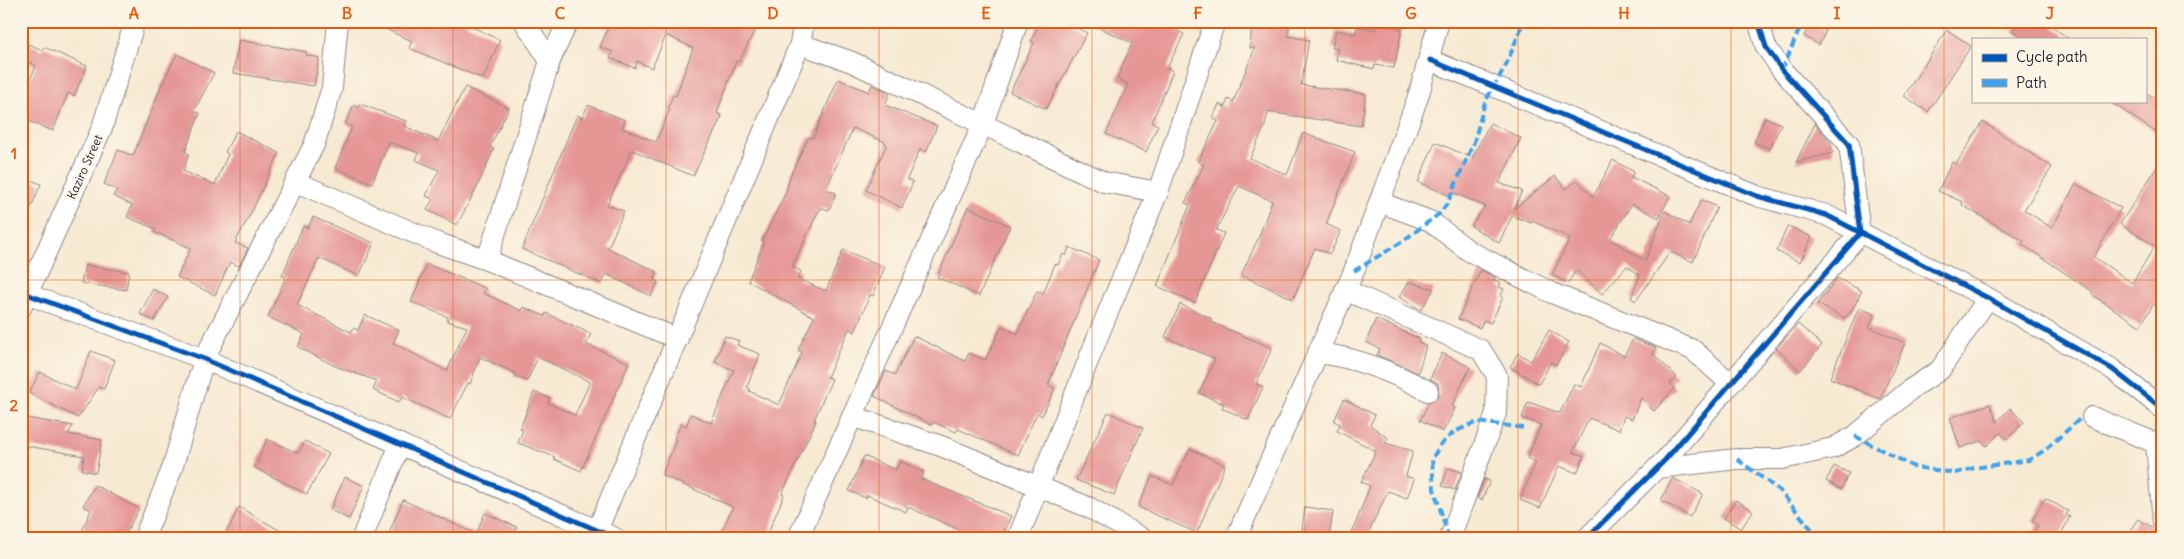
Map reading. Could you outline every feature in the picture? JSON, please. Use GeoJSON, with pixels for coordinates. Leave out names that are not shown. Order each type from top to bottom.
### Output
{"type":"FeatureCollection","features":[{"type":"Feature","properties":{"kind":"street","name":"Kaziro Street"},"geometry":{"type":"LineString","coordinates":[[23,298],[102,128],[135,21]]}},
{"type":"Feature","properties":{"kind":"street"},"geometry":{"type":"LineString","coordinates":[[144,538],[172,469],[204,359],[314,145],[332,88],[338,21]]}},
{"type":"Feature","properties":{"kind":"street"},"geometry":{"type":"LineString","coordinates":[[524,21],[550,61]]}},
{"type":"Feature","properties":{"kind":"street"},"geometry":{"type":"LineString","coordinates":[[487,260],[550,61],[568,21]]}},
{"type":"Feature","properties":{"kind":"street"},"geometry":{"type":"LineString","coordinates":[[23,298],[204,359],[400,444],[602,535],[678,339],[800,44],[804,21]]}},
{"type":"Feature","properties":{"kind":"street"},"geometry":{"type":"LineString","coordinates":[[798,538],[982,124],[1018,21]]}},
{"type":"Feature","properties":{"kind":"street"},"geometry":{"type":"LineString","coordinates":[[1018,538],[1098,336],[1158,192],[1215,21]]}},
{"type":"Feature","properties":{"kind":"street"},"geometry":{"type":"LineString","coordinates":[[1236,538],[1319,353],[1345,290],[1430,60],[1439,21]]}},
{"type":"Feature","properties":{"kind":"street"},"geometry":{"type":"LineString","coordinates":[[1587,538],[1657,468],[1860,232],[1849,144],[1782,70],[1766,47],[1758,21]]}},
{"type":"Feature","properties":{"kind":"street"},"geometry":{"type":"LineString","coordinates":[[800,44],[852,62],[1104,182],[1158,192]]}},
{"type":"Feature","properties":{"kind":"street"},"geometry":{"type":"LineString","coordinates":[[1430,60],[1757,196],[1826,215],[1988,298],[2112,369],[2163,409]]}},
{"type":"Feature","properties":{"kind":"street"},"geometry":{"type":"LineString","coordinates":[[296,182],[435,242],[487,260],[678,339]]}},
{"type":"Feature","properties":{"kind":"street"},"geometry":{"type":"LineString","coordinates":[[1379,202],[1430,221],[1469,251],[1552,293],[1693,350],[1730,383]]}},
{"type":"Feature","properties":{"kind":"street"},"geometry":{"type":"LineString","coordinates":[[1345,290],[1480,350],[1497,376],[1496,414],[1450,538]]}},
{"type":"Feature","properties":{"kind":"street"},"geometry":{"type":"LineString","coordinates":[[1657,468],[1737,459],[1782,459],[1833,448],[1855,436],[1911,388],[1940,370],[1988,298]]}},
{"type":"Feature","properties":{"kind":"street"},"geometry":{"type":"LineString","coordinates":[[1319,353],[1342,356],[1376,366],[1428,390]]}},
{"type":"Feature","properties":{"kind":"street"},"geometry":{"type":"LineString","coordinates":[[852,416],[941,446],[1090,508],[1142,538]]}},
{"type":"Feature","properties":{"kind":"street"},"geometry":{"type":"LineString","coordinates":[[2092,417],[2160,445],[2163,521]]}},
{"type":"Feature","properties":{"kind":"street"},"geometry":{"type":"LineString","coordinates":[[362,538],[400,444]]}},
{"type":"Feature","properties":{"kind":"building"},"geometry":{"type":"Polygon","coordinates":[[[367,21],[460,21],[500,40],[483,79],[409,48],[412,41],[367,21]]]}},
{"type":"Feature","properties":{"kind":"building"},"geometry":{"type":"Polygon","coordinates":[[[611,21],[759,21],[739,62],[736,61],[717,113],[722,116],[693,176],[632,150],[607,205],[624,211],[608,248],[657,272],[654,280],[658,282],[651,296],[606,274],[602,284],[522,249],[577,115],[582,118],[588,105],[625,120],[622,128],[656,142],[670,109],[668,108],[673,95],[676,96],[693,48],[666,35],[652,68],[637,61],[635,68],[610,58],[613,52],[600,47],[611,21]]]}},
{"type":"Feature","properties":{"kind":"building"},"geometry":{"type":"Polygon","coordinates":[[[1040,21],[1063,21],[1087,33],[1046,109],[1010,92],[1034,43],[1031,41],[1040,21]]]}},
{"type":"Feature","properties":{"kind":"building"},"geometry":{"type":"Polygon","coordinates":[[[1085,21],[1158,21],[1184,34],[1167,68],[1173,71],[1152,122],[1158,125],[1146,152],[1106,134],[1128,84],[1117,79],[1132,43],[1085,21]]]}},
{"type":"Feature","properties":{"kind":"building"},"geometry":{"type":"Polygon","coordinates":[[[1273,21],[1290,21],[1288,36],[1309,40],[1301,85],[1366,94],[1361,126],[1268,112],[1265,126],[1250,158],[1287,175],[1303,133],[1355,152],[1326,224],[1341,231],[1330,254],[1315,248],[1293,299],[1241,275],[1258,239],[1272,201],[1239,186],[1216,230],[1224,233],[1195,303],[1157,286],[1190,205],[1185,203],[1204,165],[1198,162],[1218,121],[1213,118],[1219,104],[1225,107],[1228,99],[1233,102],[1255,48],[1250,48],[1252,22],[1272,24],[1273,21]]]}},
{"type":"Feature","properties":{"kind":"building"},"geometry":{"type":"Polygon","coordinates":[[[2019,21],[2045,21],[2068,38],[2023,38],[2013,31],[2019,21]]]}},
{"type":"Feature","properties":{"kind":"building"},"geometry":{"type":"Polygon","coordinates":[[[1376,23],[1402,29],[1394,68],[1375,65],[1374,69],[1336,60],[1338,49],[1332,48],[1336,30],[1355,34],[1357,26],[1375,30],[1376,23]]]}},
{"type":"Feature","properties":{"kind":"building"},"geometry":{"type":"Polygon","coordinates":[[[1810,23],[1826,31],[1819,45],[1804,36],[1810,23]]]}},
{"type":"Feature","properties":{"kind":"building"},"geometry":{"type":"Polygon","coordinates":[[[1947,30],[1971,46],[1928,112],[1904,96],[1947,30]]]}},
{"type":"Feature","properties":{"kind":"building"},"geometry":{"type":"Polygon","coordinates":[[[239,40],[307,52],[306,55],[319,58],[314,86],[233,73],[239,40]]]}},
{"type":"Feature","properties":{"kind":"building"},"geometry":{"type":"Polygon","coordinates":[[[29,44],[42,50],[44,47],[87,66],[74,96],[68,93],[53,131],[21,118],[21,99],[36,66],[23,59],[29,44]]]}},
{"type":"Feature","properties":{"kind":"building"},"geometry":{"type":"Polygon","coordinates":[[[177,54],[214,73],[194,111],[200,113],[185,152],[189,154],[183,171],[215,185],[228,154],[225,152],[236,131],[279,153],[235,243],[248,248],[239,266],[230,262],[215,295],[177,277],[191,248],[154,232],[156,229],[127,217],[132,205],[113,196],[117,190],[104,184],[118,150],[133,156],[161,86],[177,54]]]}},
{"type":"Feature","properties":{"kind":"building"},"geometry":{"type":"Polygon","coordinates":[[[838,79],[869,92],[872,85],[890,93],[885,105],[937,126],[926,152],[920,149],[907,179],[913,182],[902,208],[866,190],[886,146],[885,142],[853,128],[826,189],[836,193],[829,210],[822,208],[818,212],[792,267],[801,271],[798,279],[826,291],[843,250],[885,267],[873,296],[870,295],[855,332],[849,329],[827,377],[832,379],[814,420],[816,421],[782,494],[784,495],[766,538],[718,538],[733,507],[662,475],[681,424],[686,426],[691,414],[711,423],[734,370],[715,362],[725,336],[739,341],[737,345],[760,354],[747,387],[750,388],[749,391],[779,405],[802,352],[798,350],[814,317],[748,281],[764,242],[762,241],[786,192],[790,176],[809,137],[813,138],[838,79]]]}},
{"type":"Feature","properties":{"kind":"building"},"geometry":{"type":"Polygon","coordinates":[[[465,87],[509,108],[490,147],[494,149],[457,225],[427,210],[433,199],[426,196],[439,170],[416,160],[419,153],[389,142],[372,183],[335,168],[352,127],[345,124],[354,105],[358,108],[360,104],[406,121],[404,126],[438,141],[465,87]]]}},
{"type":"Feature","properties":{"kind":"building"},"geometry":{"type":"Polygon","coordinates":[[[2146,93],[2163,103],[2163,137],[2110,102],[2146,102],[2146,93]]]}},
{"type":"Feature","properties":{"kind":"building"},"geometry":{"type":"Polygon","coordinates":[[[1765,117],[1781,124],[1770,149],[1754,142],[1765,117]]]}},
{"type":"Feature","properties":{"kind":"building"},"geometry":{"type":"Polygon","coordinates":[[[1983,122],[2052,167],[2024,210],[2052,228],[2076,184],[2121,208],[2094,257],[2132,283],[2155,246],[2120,224],[2163,158],[2163,289],[2140,326],[2091,294],[2093,292],[2022,244],[2024,241],[1962,205],[1963,202],[1938,191],[1952,162],[1956,164],[1983,122]]]}},
{"type":"Feature","properties":{"kind":"building"},"geometry":{"type":"Polygon","coordinates":[[[1490,123],[1521,138],[1499,183],[1522,191],[1514,209],[1555,176],[1566,189],[1577,180],[1593,197],[1613,160],[1634,172],[1631,177],[1670,196],[1659,218],[1632,204],[1610,239],[1645,261],[1665,211],[1689,225],[1701,200],[1717,207],[1693,262],[1670,252],[1636,301],[1631,298],[1640,275],[1627,266],[1602,294],[1576,270],[1568,283],[1552,275],[1570,238],[1532,221],[1532,223],[1512,216],[1499,243],[1471,226],[1485,206],[1452,192],[1450,196],[1418,182],[1435,142],[1472,158],[1490,123]]]}},
{"type":"Feature","properties":{"kind":"building"},"geometry":{"type":"Polygon","coordinates":[[[1815,124],[1830,141],[1833,153],[1796,162],[1815,124]]]}},
{"type":"Feature","properties":{"kind":"building"},"geometry":{"type":"Polygon","coordinates":[[[21,176],[41,184],[21,231],[21,176]]]}},
{"type":"Feature","properties":{"kind":"building"},"geometry":{"type":"Polygon","coordinates":[[[968,207],[1010,226],[979,296],[937,277],[968,207]]]}},
{"type":"Feature","properties":{"kind":"building"},"geometry":{"type":"Polygon","coordinates":[[[313,217],[374,243],[359,276],[319,258],[297,305],[351,332],[353,328],[358,330],[365,315],[399,330],[393,343],[447,371],[467,327],[447,321],[448,317],[411,302],[427,264],[485,288],[483,293],[522,311],[523,307],[545,316],[546,313],[591,334],[586,344],[629,363],[581,471],[554,459],[555,457],[518,443],[523,430],[520,429],[534,392],[550,398],[548,403],[575,415],[590,382],[538,357],[527,381],[514,376],[515,373],[480,357],[470,384],[468,383],[450,419],[402,397],[399,402],[373,390],[377,381],[335,366],[298,347],[304,334],[268,317],[286,277],[282,276],[303,226],[308,228],[313,217]]]}},
{"type":"Feature","properties":{"kind":"building"},"geometry":{"type":"Polygon","coordinates":[[[1788,226],[1812,237],[1800,262],[1776,251],[1788,226]]]}},
{"type":"Feature","properties":{"kind":"building"},"geometry":{"type":"Polygon","coordinates":[[[1069,247],[1099,260],[1048,385],[1055,388],[1042,416],[1037,413],[1018,455],[958,429],[956,432],[933,422],[932,425],[874,396],[886,371],[895,375],[914,336],[965,361],[969,353],[985,360],[1002,326],[1017,334],[1037,291],[1043,294],[1055,264],[1058,265],[1063,254],[1066,256],[1069,247]]]}},
{"type":"Feature","properties":{"kind":"building"},"geometry":{"type":"Polygon","coordinates":[[[85,265],[129,272],[126,290],[81,283],[85,265]]]}},
{"type":"Feature","properties":{"kind":"building"},"geometry":{"type":"Polygon","coordinates":[[[1481,270],[1495,277],[1494,280],[1501,283],[1499,287],[1504,289],[1501,296],[1503,297],[1491,323],[1484,320],[1480,328],[1458,319],[1481,270]]]}},
{"type":"Feature","properties":{"kind":"building"},"geometry":{"type":"Polygon","coordinates":[[[1837,278],[1862,291],[1852,310],[1845,318],[1817,304],[1837,278]]]}},
{"type":"Feature","properties":{"kind":"building"},"geometry":{"type":"Polygon","coordinates":[[[1409,282],[1434,289],[1421,310],[1399,297],[1409,282]]]}},
{"type":"Feature","properties":{"kind":"building"},"geometry":{"type":"Polygon","coordinates":[[[153,289],[168,297],[154,321],[140,314],[153,289]]]}},
{"type":"Feature","properties":{"kind":"building"},"geometry":{"type":"Polygon","coordinates":[[[1180,304],[1212,319],[1211,322],[1272,348],[1256,384],[1263,387],[1248,420],[1222,408],[1224,404],[1199,393],[1215,359],[1165,337],[1180,304]]]}},
{"type":"Feature","properties":{"kind":"building"},"geometry":{"type":"Polygon","coordinates":[[[1859,307],[1875,315],[1869,327],[1905,343],[1880,399],[1830,378],[1859,307]]]}},
{"type":"Feature","properties":{"kind":"building"},"geometry":{"type":"Polygon","coordinates":[[[1376,319],[1420,339],[1418,342],[1426,346],[1418,373],[1377,355],[1380,349],[1366,342],[1376,319]]]}},
{"type":"Feature","properties":{"kind":"building"},"geometry":{"type":"Polygon","coordinates":[[[1798,324],[1822,345],[1800,371],[1776,348],[1798,324]]]}},
{"type":"Feature","properties":{"kind":"building"},"geometry":{"type":"Polygon","coordinates":[[[1549,330],[1569,342],[1556,365],[1551,362],[1539,384],[1510,367],[1518,353],[1531,361],[1549,330]]]}},
{"type":"Feature","properties":{"kind":"building"},"geometry":{"type":"Polygon","coordinates":[[[1633,339],[1656,348],[1653,354],[1677,377],[1670,383],[1675,388],[1654,411],[1641,398],[1632,419],[1624,416],[1619,430],[1589,418],[1573,452],[1584,456],[1577,473],[1559,466],[1540,508],[1520,500],[1536,462],[1527,458],[1541,425],[1522,418],[1528,402],[1560,413],[1574,384],[1581,387],[1600,343],[1624,356],[1633,339]]]}},
{"type":"Feature","properties":{"kind":"building"},"geometry":{"type":"Polygon","coordinates":[[[91,351],[115,360],[104,389],[99,387],[78,418],[29,393],[40,372],[76,390],[91,351]]]}},
{"type":"Feature","properties":{"kind":"building"},"geometry":{"type":"Polygon","coordinates":[[[1442,353],[1470,367],[1452,406],[1455,408],[1443,432],[1420,420],[1429,403],[1439,396],[1438,383],[1430,379],[1442,353]]]}},
{"type":"Feature","properties":{"kind":"building"},"geometry":{"type":"Polygon","coordinates":[[[1344,399],[1375,415],[1370,425],[1388,438],[1385,443],[1413,451],[1406,476],[1414,479],[1407,498],[1388,491],[1366,538],[1350,538],[1370,486],[1361,482],[1376,451],[1337,431],[1340,424],[1334,421],[1344,399]]]}},
{"type":"Feature","properties":{"kind":"building"},"geometry":{"type":"Polygon","coordinates":[[[1990,404],[1997,422],[2010,408],[2024,422],[2007,439],[2000,433],[1987,446],[1981,441],[1960,448],[1950,418],[1990,404]]]}},
{"type":"Feature","properties":{"kind":"building"},"geometry":{"type":"Polygon","coordinates":[[[1108,412],[1143,428],[1114,495],[1076,480],[1108,412]]]}},
{"type":"Feature","properties":{"kind":"building"},"geometry":{"type":"Polygon","coordinates":[[[21,417],[73,426],[68,434],[102,440],[96,473],[82,470],[84,456],[21,445],[21,417]]]}},
{"type":"Feature","properties":{"kind":"building"},"geometry":{"type":"Polygon","coordinates":[[[267,439],[298,453],[305,441],[329,454],[307,494],[255,468],[267,439]]]}},
{"type":"Feature","properties":{"kind":"building"},"geometry":{"type":"Polygon","coordinates":[[[1190,449],[1225,465],[1197,533],[1138,507],[1152,476],[1173,485],[1190,449]]]}},
{"type":"Feature","properties":{"kind":"building"},"geometry":{"type":"Polygon","coordinates":[[[864,456],[896,470],[900,461],[924,472],[921,479],[1011,516],[1001,538],[978,538],[908,507],[906,512],[867,495],[866,498],[849,491],[864,456]]]}},
{"type":"Feature","properties":{"kind":"building"},"geometry":{"type":"Polygon","coordinates":[[[1834,466],[1849,473],[1841,489],[1826,481],[1834,466]]]}},
{"type":"Feature","properties":{"kind":"building"},"geometry":{"type":"Polygon","coordinates":[[[1448,468],[1462,472],[1455,490],[1442,486],[1448,468]]]}},
{"type":"Feature","properties":{"kind":"building"},"geometry":{"type":"Polygon","coordinates":[[[345,477],[364,486],[349,519],[330,510],[345,477]]]}},
{"type":"Feature","properties":{"kind":"building"},"geometry":{"type":"Polygon","coordinates":[[[1673,478],[1703,494],[1690,517],[1661,500],[1673,478]]]}},
{"type":"Feature","properties":{"kind":"building"},"geometry":{"type":"Polygon","coordinates":[[[1484,479],[1490,481],[1482,500],[1477,498],[1484,479]]]}},
{"type":"Feature","properties":{"kind":"building"},"geometry":{"type":"Polygon","coordinates":[[[95,485],[139,509],[123,538],[79,538],[91,510],[83,506],[95,485]]]}},
{"type":"Feature","properties":{"kind":"building"},"geometry":{"type":"Polygon","coordinates":[[[2045,498],[2068,511],[2066,515],[2070,517],[2059,538],[2046,538],[2034,532],[2038,525],[2032,521],[2045,498]]]}},
{"type":"Feature","properties":{"kind":"building"},"geometry":{"type":"Polygon","coordinates":[[[403,500],[476,534],[485,513],[517,527],[512,538],[387,538],[403,500]]]}},
{"type":"Feature","properties":{"kind":"building"},"geometry":{"type":"Polygon","coordinates":[[[1736,500],[1753,511],[1741,529],[1724,518],[1736,500]]]}},
{"type":"Feature","properties":{"kind":"building"},"geometry":{"type":"Polygon","coordinates":[[[239,507],[293,538],[224,538],[239,507]]]}},
{"type":"Feature","properties":{"kind":"building"},"geometry":{"type":"Polygon","coordinates":[[[1305,507],[1333,511],[1329,538],[1301,538],[1305,507]]]}},
{"type":"Feature","properties":{"kind":"building"},"geometry":{"type":"Polygon","coordinates":[[[2138,519],[2163,533],[2163,538],[2125,538],[2138,519]]]}},
{"type":"Feature","properties":{"kind":"marked path"},"geometry":{"type":"LineString","coordinates":[[1354,271],[1400,243],[1439,214],[1447,204],[1474,142],[1485,102],[1506,65],[1524,21]]}},
{"type":"Feature","properties":{"kind":"marked path"},"geometry":{"type":"LineString","coordinates":[[1782,70],[1803,21]]}},
{"type":"Feature","properties":{"kind":"marked path"},"geometry":{"type":"LineString","coordinates":[[1855,436],[1914,467],[1956,473],[1974,468],[2029,460],[2045,450],[2082,417]]}},
{"type":"Feature","properties":{"kind":"marked path"},"geometry":{"type":"LineString","coordinates":[[1449,538],[1434,489],[1432,459],[1440,445],[1454,432],[1477,422],[1524,428]]}},
{"type":"Feature","properties":{"kind":"marked path"},"geometry":{"type":"LineString","coordinates":[[1737,459],[1780,491],[1821,538]]}},
{"type":"Feature","properties":{"kind":"cycle path"},"geometry":{"type":"LineString","coordinates":[[1587,538],[1665,460],[1860,233],[1849,144],[1782,70],[1766,47],[1758,21]]}},
{"type":"Feature","properties":{"kind":"cycle path"},"geometry":{"type":"LineString","coordinates":[[1430,60],[1757,196],[1826,215],[1988,298],[2112,369],[2163,409]]}},
{"type":"Feature","properties":{"kind":"cycle path"},"geometry":{"type":"LineString","coordinates":[[21,292],[204,359],[615,538]]}}]}
